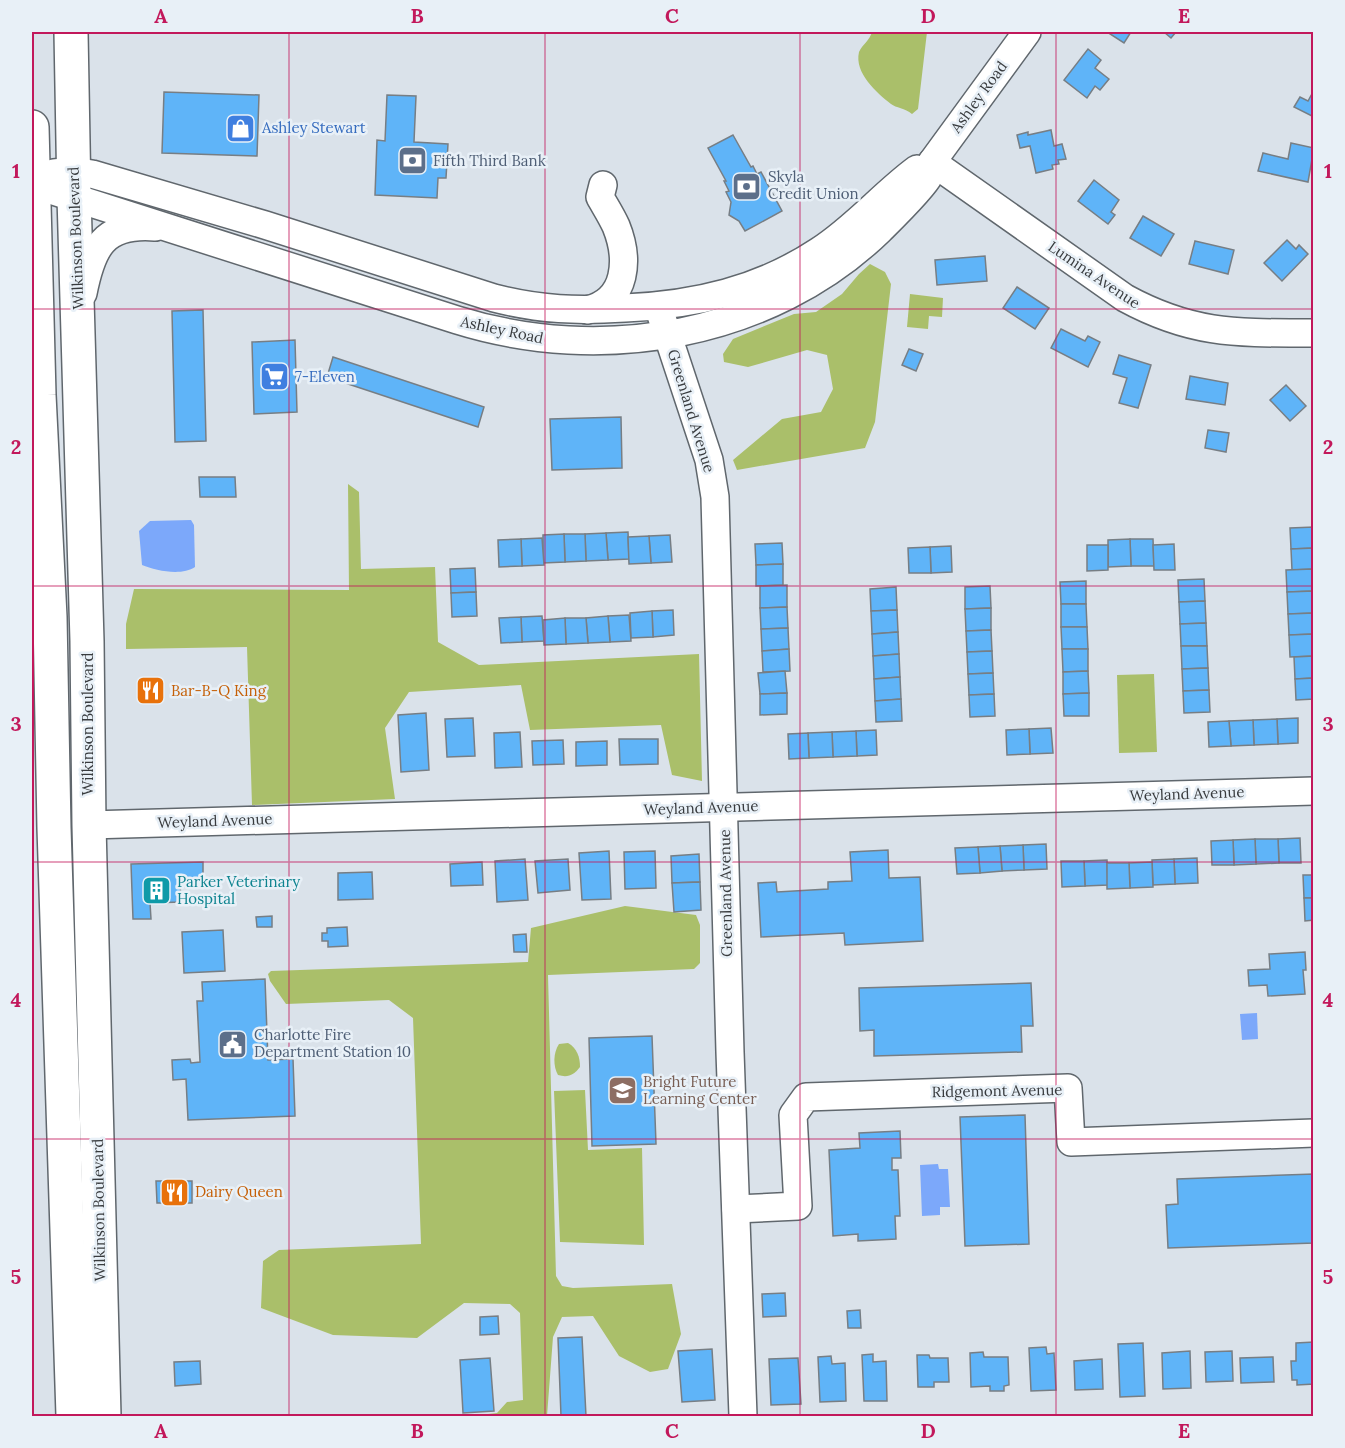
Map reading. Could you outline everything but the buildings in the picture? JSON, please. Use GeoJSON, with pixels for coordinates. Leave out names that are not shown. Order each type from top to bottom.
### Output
{"type":"FeatureCollection","features":[{"type":"Feature","properties":{"kind":"main road","name":"Wilkinson Boulevard"},"geometry":{"type":"LineString","coordinates":[[71,32],[104,1416]]}},
{"type":"Feature","properties":{"kind":"main road"},"geometry":{"type":"LineString","coordinates":[[32,128],[39,395],[50,617],[54,828],[73,1416]]}},
{"type":"Feature","properties":{"kind":"main road"},"geometry":{"type":"LineString","coordinates":[[50,617],[74,808],[77,820],[82,825],[89,825]]}},
{"type":"Feature","properties":{"kind":"main road"},"geometry":{"type":"LineString","coordinates":[[54,828],[72,856],[75,903],[94,1014]]}},
{"type":"Feature","properties":{"kind":"street","name":"Ashley Road"},"geometry":{"type":"LineString","coordinates":[[32,180],[50,174],[180,232],[499,332],[582,342],[617,341],[669,335],[738,316],[783,298],[829,272],[862,247],[892,219],[928,177],[932,162],[1027,32]]}},
{"type":"Feature","properties":{"kind":"street","name":"Ashley Road"},"geometry":{"type":"LineString","coordinates":[[74,184],[110,179],[494,298],[542,308],[585,310],[700,301],[750,286],[793,267],[830,244],[910,174],[932,162]]}},
{"type":"Feature","properties":{"kind":"street","name":"Lumina Avenue"},"geometry":{"type":"LineString","coordinates":[[932,162],[1125,298],[1149,311],[1185,324],[1237,333],[1314,333]]}},
{"type":"Feature","properties":{"kind":"street"},"geometry":{"type":"LineString","coordinates":[[585,310],[601,306],[609,300],[618,286],[623,270],[621,240],[600,196],[603,185]]}},
{"type":"Feature","properties":{"kind":"street"},"geometry":{"type":"LineString","coordinates":[[78,303],[83,296],[93,255],[111,236],[122,230],[139,227],[180,232]]}},
{"type":"Feature","properties":{"kind":"street","name":"Greenland Avenue"},"geometry":{"type":"LineString","coordinates":[[658,306],[709,460],[715,497],[743,1416]]}},
{"type":"Feature","properties":{"kind":"street","name":"Weyland Avenue"},"geometry":{"type":"LineString","coordinates":[[89,825],[1314,791]]}},
{"type":"Feature","properties":{"kind":"street","name":"Ridgemont Avenue"},"geometry":{"type":"LineString","coordinates":[[736,1209],[798,1206],[793,1115],[806,1097],[1068,1088],[1071,1142],[1314,1133]]}},
{"type":"Feature","properties":{"kind":"green space"},"geometry":{"type":"Polygon","coordinates":[[[872,32],[927,32],[918,109],[912,114],[891,104],[873,88],[863,75],[858,60],[859,52],[872,32]]]}},
{"type":"Feature","properties":{"kind":"green space"},"geometry":{"type":"Polygon","coordinates":[[[870,264],[885,272],[891,284],[875,422],[865,448],[737,470],[733,460],[782,419],[821,412],[833,389],[827,355],[807,350],[748,367],[724,362],[723,354],[733,339],[794,314],[816,312],[842,294],[870,264]]]}},
{"type":"Feature","properties":{"kind":"green space"},"geometry":{"type":"Polygon","coordinates":[[[910,294],[943,298],[942,317],[929,316],[928,329],[907,327],[910,294]]]}},
{"type":"Feature","properties":{"kind":"green space"},"geometry":{"type":"Polygon","coordinates":[[[348,484],[359,492],[361,569],[435,567],[438,642],[479,665],[699,654],[702,781],[672,775],[661,725],[530,730],[521,685],[409,692],[385,728],[395,799],[252,805],[247,647],[126,649],[126,624],[134,589],[349,590],[348,484]]]}},
{"type":"Feature","properties":{"kind":"green space"},"geometry":{"type":"Polygon","coordinates":[[[1154,674],[1157,752],[1119,753],[1117,675],[1154,674]]]}},
{"type":"Feature","properties":{"kind":"green space"},"geometry":{"type":"Polygon","coordinates":[[[625,906],[696,915],[700,925],[700,963],[694,969],[548,975],[556,1276],[562,1286],[573,1288],[672,1284],[681,1334],[668,1369],[650,1372],[619,1356],[593,1316],[562,1317],[553,1337],[547,1416],[470,1416],[497,1413],[507,1402],[523,1400],[520,1313],[510,1304],[464,1303],[417,1338],[333,1335],[261,1308],[263,1261],[279,1250],[421,1244],[413,1018],[389,1000],[286,1004],[270,981],[268,974],[271,971],[528,962],[531,928],[625,906]]]}},
{"type":"Feature","properties":{"kind":"green space"},"geometry":{"type":"Polygon","coordinates":[[[568,1043],[577,1053],[580,1067],[570,1075],[558,1075],[555,1064],[556,1051],[559,1044],[568,1043]]]}},
{"type":"Feature","properties":{"kind":"green space"},"geometry":{"type":"Polygon","coordinates":[[[585,1090],[588,1150],[642,1148],[644,1245],[560,1242],[554,1091],[585,1090]]]}},
{"type":"Feature","properties":{"kind":"water"},"geometry":{"type":"Polygon","coordinates":[[[191,520],[194,525],[195,567],[176,572],[161,571],[142,565],[139,531],[150,521],[191,520]]]}},
{"type":"Feature","properties":{"kind":"water"},"geometry":{"type":"Polygon","coordinates":[[[1257,1013],[1258,1039],[1242,1040],[1240,1014],[1257,1013]]]}},
{"type":"Feature","properties":{"kind":"water"},"geometry":{"type":"Polygon","coordinates":[[[938,1164],[939,1169],[948,1169],[950,1207],[940,1207],[940,1215],[922,1216],[920,1165],[938,1164]]]}},
{"type":"Feature","properties":{"kind":"place","name":"Ashley Stewart"},"geometry":{"type":"Point","coordinates":[241,128]}},
{"type":"Feature","properties":{"kind":"place","name":"Fifth Third Bank"},"geometry":{"type":"Point","coordinates":[412,161]}},
{"type":"Feature","properties":{"kind":"place","name":"Skyla Credit Union"},"geometry":{"type":"Point","coordinates":[747,186]}},
{"type":"Feature","properties":{"kind":"place","name":"7-Eleven"},"geometry":{"type":"Point","coordinates":[274,377]}},
{"type":"Feature","properties":{"kind":"place","name":"Bar-B-Q King"},"geometry":{"type":"Point","coordinates":[150,691]}},
{"type":"Feature","properties":{"kind":"place","name":"Parker Veterinary Hospital"},"geometry":{"type":"Point","coordinates":[156,891]}},
{"type":"Feature","properties":{"kind":"place","name":"Charlotte Fire Department Station 10"},"geometry":{"type":"Point","coordinates":[233,1044]}},
{"type":"Feature","properties":{"kind":"place","name":"Bright Future Learning Center"},"geometry":{"type":"Point","coordinates":[622,1091]}},
{"type":"Feature","properties":{"kind":"place","name":"Dairy Queen"},"geometry":{"type":"Point","coordinates":[174,1192]}}]}
